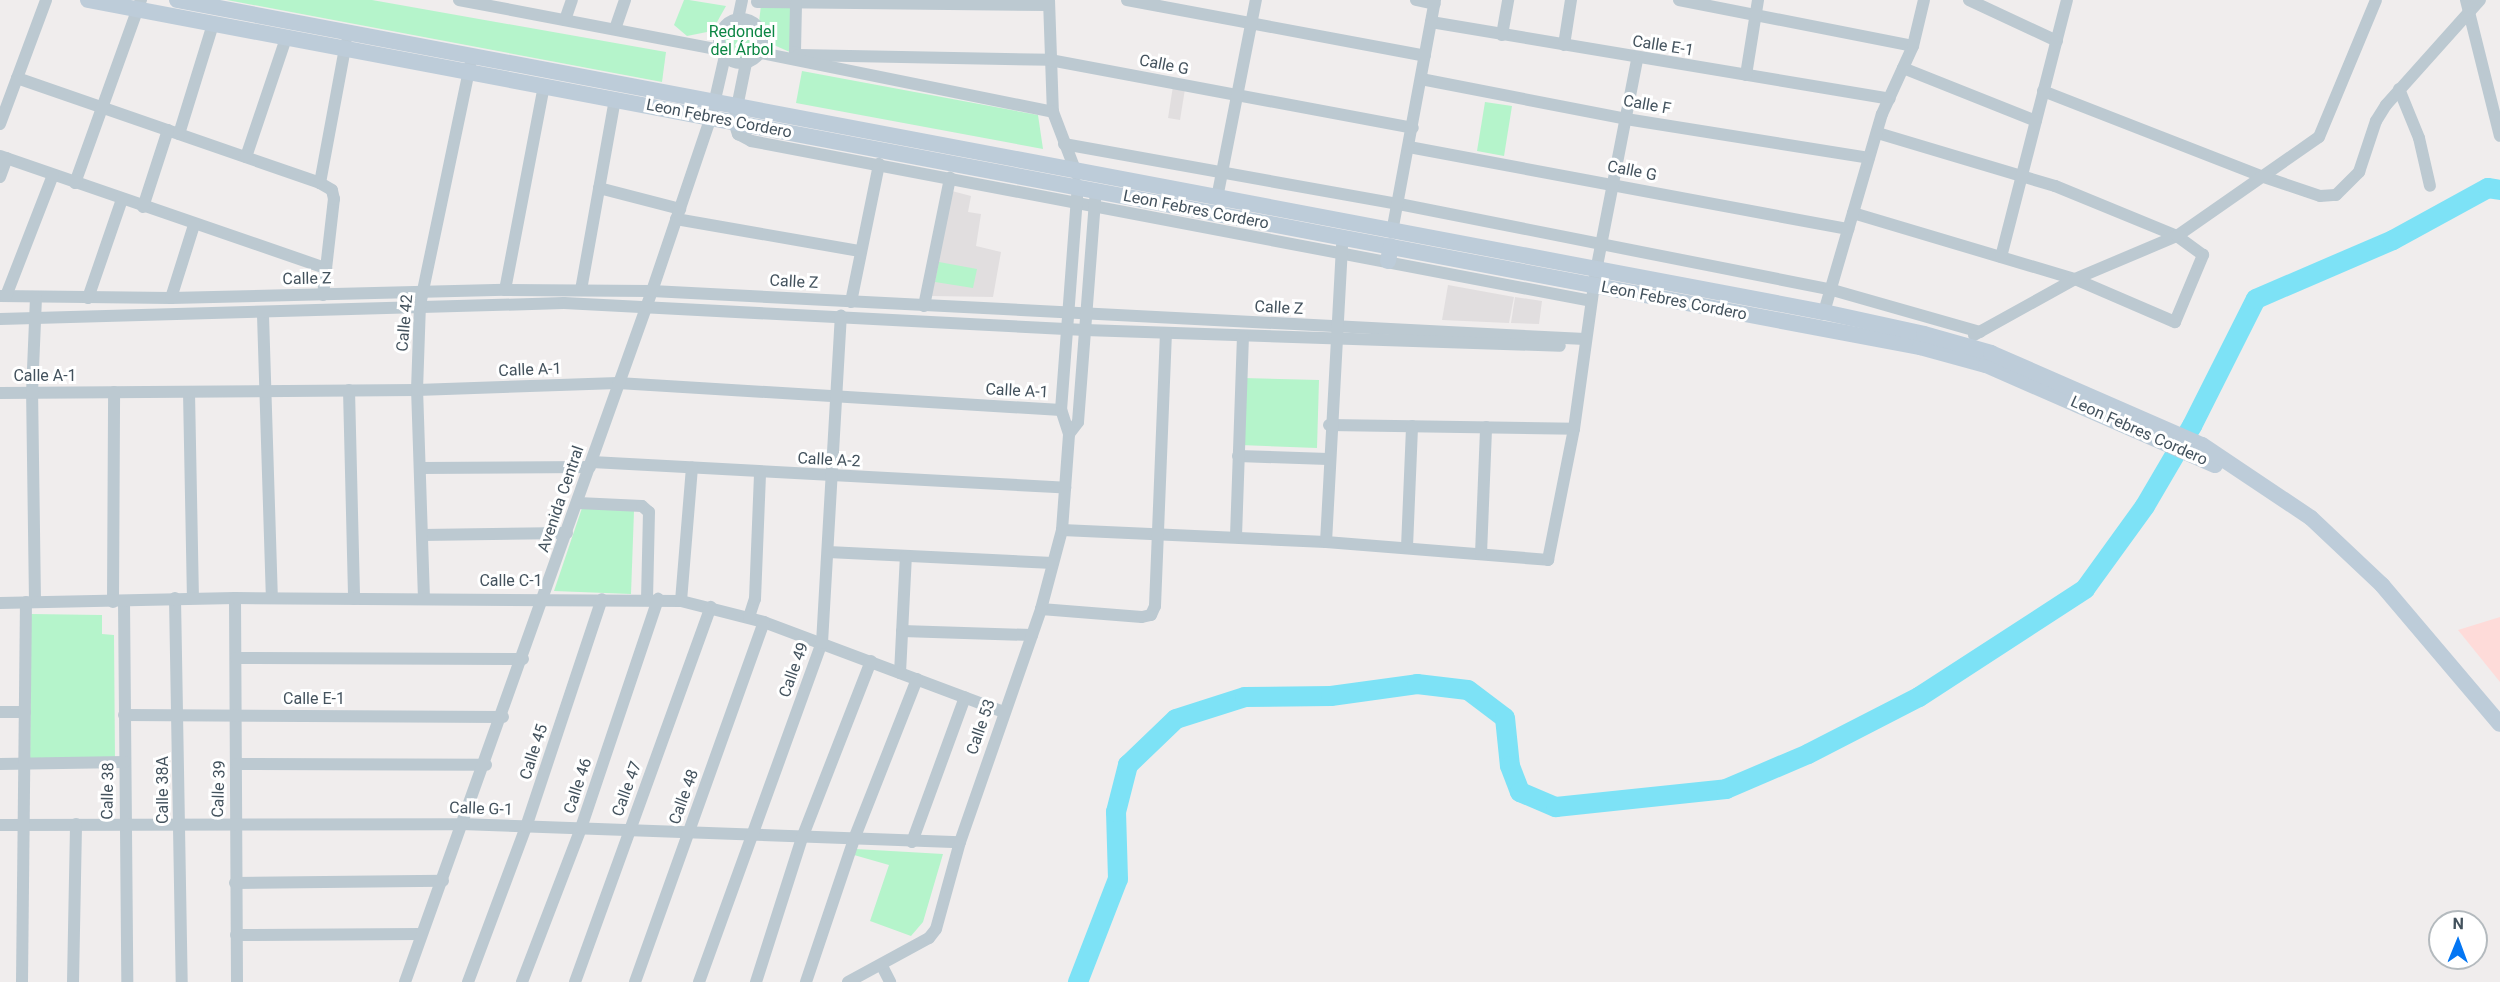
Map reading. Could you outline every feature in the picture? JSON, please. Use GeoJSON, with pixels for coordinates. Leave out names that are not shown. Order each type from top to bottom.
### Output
{"type":"FeatureCollection","features":[{"type":"Feature","properties":{"kind":"street"},"geometry":{"type":"LineString","coordinates":[[0,124],[46,0]]}},
{"type":"Feature","properties":{"kind":"street","name":"Leon Febres Cordero"},"geometry":{"type":"LineString","coordinates":[[88,0],[139,4],[213,24],[286,38],[346,41]]}},
{"type":"Feature","properties":{"kind":"street","name":"Leon Febres Cordero"},"geometry":{"type":"LineString","coordinates":[[177,0],[346,41],[736,114],[1097,191],[1218,206],[1343,237],[1594,286],[1824,312],[1957,350]]}},
{"type":"Feature","properties":{"kind":"street"},"geometry":{"type":"LineString","coordinates":[[459,0],[615,29],[723,53],[746,63]]}},
{"type":"Feature","properties":{"kind":"street"},"geometry":{"type":"LineString","coordinates":[[565,20],[572,0]]}},
{"type":"Feature","properties":{"kind":"street"},"geometry":{"type":"LineString","coordinates":[[615,29],[625,0]]}},
{"type":"Feature","properties":{"kind":"street"},"geometry":{"type":"LineString","coordinates":[[738,20],[742,0]]}},
{"type":"Feature","properties":{"kind":"street"},"geometry":{"type":"LineString","coordinates":[[1127,0],[1252,26],[1425,56]]}},
{"type":"Feature","properties":{"kind":"street"},"geometry":{"type":"LineString","coordinates":[[1205,226],[1218,206],[1222,172],[1256,0]]}},
{"type":"Feature","properties":{"kind":"street"},"geometry":{"type":"LineString","coordinates":[[1416,0],[1435,2],[1390,246],[1415,267],[1594,286]]}},
{"type":"Feature","properties":{"kind":"street"},"geometry":{"type":"LineString","coordinates":[[1502,35],[1508,0]]}},
{"type":"Feature","properties":{"kind":"street"},"geometry":{"type":"LineString","coordinates":[[1564,45],[1571,0]]}},
{"type":"Feature","properties":{"kind":"street"},"geometry":{"type":"LineString","coordinates":[[1678,0],[1913,45]]}},
{"type":"Feature","properties":{"kind":"street"},"geometry":{"type":"LineString","coordinates":[[1746,75],[1758,0]]}},
{"type":"Feature","properties":{"kind":"street"},"geometry":{"type":"LineString","coordinates":[[1824,312],[1877,133],[1913,45],[1924,0]]}},
{"type":"Feature","properties":{"kind":"street"},"geometry":{"type":"LineString","coordinates":[[1970,0],[2056,40]]}},
{"type":"Feature","properties":{"kind":"street"},"geometry":{"type":"LineString","coordinates":[[2001,257],[2024,177],[2043,91],[2067,0]]}},
{"type":"Feature","properties":{"kind":"street"},"geometry":{"type":"LineString","coordinates":[[1957,350],[1980,332],[2075,279],[2177,236],[2261,176],[2290,160],[2319,137],[2376,0]]}},
{"type":"Feature","properties":{"kind":"street"},"geometry":{"type":"LineString","coordinates":[[2043,91],[2261,176],[2320,196],[2342,192],[2359,172],[2376,122],[2468,6],[2480,0]]}},
{"type":"Feature","properties":{"kind":"street"},"geometry":{"type":"LineString","coordinates":[[753,22],[757,1],[796,3],[1049,2],[1053,112],[1077,187]]}},
{"type":"Feature","properties":{"kind":"street","name":"Calle G"},"geometry":{"type":"LineString","coordinates":[[796,3],[795,52],[798,55],[1050,60],[1236,97],[1413,128]]}},
{"type":"Feature","properties":{"kind":"street"},"geometry":{"type":"LineString","coordinates":[[75,183],[139,4]]}},
{"type":"Feature","properties":{"kind":"street"},"geometry":{"type":"LineString","coordinates":[[2468,6],[2497,100],[2500,136]]}},
{"type":"Feature","properties":{"kind":"street"},"geometry":{"type":"LineString","coordinates":[[723,53],[724,27],[738,20],[753,22],[763,34],[761,53]]}},
{"type":"Feature","properties":{"kind":"street","name":"Calle E-1"},"geometry":{"type":"LineString","coordinates":[[1431,22],[1637,60],[1890,99]]}},
{"type":"Feature","properties":{"kind":"street"},"geometry":{"type":"LineString","coordinates":[[143,207],[174,132],[213,24]]}},
{"type":"Feature","properties":{"kind":"street"},"geometry":{"type":"LineString","coordinates":[[246,157],[286,38]]}},
{"type":"Feature","properties":{"kind":"street"},"geometry":{"type":"LineString","coordinates":[[320,183],[346,41]]}},
{"type":"Feature","properties":{"kind":"street","name":"Avenida Central"},"geometry":{"type":"LineString","coordinates":[[405,982],[421,934],[443,881],[461,824],[486,765],[645,305],[652,291],[713,110],[723,53]]}},
{"type":"Feature","properties":{"kind":"street"},"geometry":{"type":"LineString","coordinates":[[736,114],[746,63],[761,53],[1053,112]]}},
{"type":"Feature","properties":{"kind":"street"},"geometry":{"type":"LineString","coordinates":[[1062,530],[1236,536],[1548,560],[1574,429],[1594,286],[1637,60]]}},
{"type":"Feature","properties":{"kind":"street","name":"Leon Febres Cordero"},"geometry":{"type":"LineString","coordinates":[[470,63],[544,86],[615,99],[713,110]]}},
{"type":"Feature","properties":{"kind":"street","name":"Calle 42"},"geometry":{"type":"LineString","coordinates":[[424,599],[417,390],[420,305],[470,63]]}},
{"type":"Feature","properties":{"kind":"street"},"geometry":{"type":"LineString","coordinates":[[1903,68],[2036,121]]}},
{"type":"Feature","properties":{"kind":"street"},"geometry":{"type":"LineString","coordinates":[[17,78],[320,183],[332,190],[334,199],[323,295]]}},
{"type":"Feature","properties":{"kind":"street","name":"Calle F"},"geometry":{"type":"LineString","coordinates":[[1421,79],[1626,118],[1869,158]]}},
{"type":"Feature","properties":{"kind":"street"},"geometry":{"type":"LineString","coordinates":[[505,290],[544,86]]}},
{"type":"Feature","properties":{"kind":"street"},"geometry":{"type":"LineString","coordinates":[[2400,89],[2419,138],[2430,186]]}},
{"type":"Feature","properties":{"kind":"street"},"geometry":{"type":"LineString","coordinates":[[581,290],[615,99]]}},
{"type":"Feature","properties":{"kind":"street","name":"Leon Febres Cordero"},"geometry":{"type":"LineString","coordinates":[[736,114],[853,152],[959,175],[1077,187]]}},
{"type":"Feature","properties":{"kind":"street"},"geometry":{"type":"LineString","coordinates":[[1853,213],[2075,279],[2175,322],[2203,255],[2177,236],[2024,177],[1877,133]]}},
{"type":"Feature","properties":{"kind":"street"},"geometry":{"type":"LineString","coordinates":[[1064,144],[1399,204],[1829,289],[1980,332]]}},
{"type":"Feature","properties":{"kind":"street","name":"Calle G"},"geometry":{"type":"LineString","coordinates":[[1409,147],[1848,229]]}},
{"type":"Feature","properties":{"kind":"street"},"geometry":{"type":"LineString","coordinates":[[853,152],[879,164],[902,162]]}},
{"type":"Feature","properties":{"kind":"street"},"geometry":{"type":"LineString","coordinates":[[0,177],[3,157],[195,225],[326,268]]}},
{"type":"Feature","properties":{"kind":"street"},"geometry":{"type":"LineString","coordinates":[[850,302],[879,164]]}},
{"type":"Feature","properties":{"kind":"street"},"geometry":{"type":"LineString","coordinates":[[3,296],[53,175]]}},
{"type":"Feature","properties":{"kind":"street"},"geometry":{"type":"LineString","coordinates":[[924,306],[959,175]]}},
{"type":"Feature","properties":{"kind":"street","name":"Calle 53"},"geometry":{"type":"LineString","coordinates":[[848,982],[882,966],[928,938],[936,929],[960,842],[1003,712],[1041,609],[1062,530],[1069,434],[1061,410],[1077,187]]}},
{"type":"Feature","properties":{"kind":"street"},"geometry":{"type":"LineString","coordinates":[[599,188],[678,214],[860,251]]}},
{"type":"Feature","properties":{"kind":"street","name":"Leon Febres Cordero"},"geometry":{"type":"LineString","coordinates":[[1097,191],[1152,209],[1218,206]]}},
{"type":"Feature","properties":{"kind":"street","name":"Calle 53"},"geometry":{"type":"LineString","coordinates":[[1069,434],[1078,422],[1097,191]]}},
{"type":"Feature","properties":{"kind":"street"},"geometry":{"type":"LineString","coordinates":[[88,298],[122,199]]}},
{"type":"Feature","properties":{"kind":"street"},"geometry":{"type":"LineString","coordinates":[[1152,209],[1205,226],[1343,237],[1329,424],[1326,542]]}},
{"type":"Feature","properties":{"kind":"street"},"geometry":{"type":"LineString","coordinates":[[171,298],[195,225]]}},
{"type":"Feature","properties":{"kind":"street","name":"Leon Febres Cordero"},"geometry":{"type":"LineString","coordinates":[[1390,246],[1594,286],[1957,350],[1991,353],[2200,451],[2281,497],[2330,533],[2382,585],[2500,724]]}},
{"type":"Feature","properties":{"kind":"street"},"geometry":{"type":"LineString","coordinates":[[1415,267],[1431,254]]}},
{"type":"Feature","properties":{"kind":"street","name":"Calle Z"},"geometry":{"type":"LineString","coordinates":[[3,296],[171,298],[424,291],[652,291],[1069,313],[1335,333],[1585,343]]}},
{"type":"Feature","properties":{"kind":"street"},"geometry":{"type":"LineString","coordinates":[[22,982],[25,712],[30,602],[32,393],[37,319],[36,297]]}},
{"type":"Feature","properties":{"kind":"street","name":"Calle Z"},"geometry":{"type":"LineString","coordinates":[[0,319],[263,315],[420,305],[645,305],[1243,337],[1335,333]]}},
{"type":"Feature","properties":{"kind":"street"},"geometry":{"type":"LineString","coordinates":[[263,315],[272,598]]}},
{"type":"Feature","properties":{"kind":"street","name":"Calle 49"},"geometry":{"type":"LineString","coordinates":[[699,982],[749,836],[822,643],[841,316]]}},
{"type":"Feature","properties":{"kind":"street"},"geometry":{"type":"LineString","coordinates":[[1041,609],[1151,615],[1155,606],[1156,534],[1166,333]]}},
{"type":"Feature","properties":{"kind":"street"},"geometry":{"type":"LineString","coordinates":[[1236,536],[1243,337]]}},
{"type":"Feature","properties":{"kind":"street","name":"Calle A-1"},"geometry":{"type":"LineString","coordinates":[[0,393],[417,390],[618,383],[1061,410]]}},
{"type":"Feature","properties":{"kind":"street"},"geometry":{"type":"LineString","coordinates":[[349,390],[354,599]]}},
{"type":"Feature","properties":{"kind":"street","name":"Calle 38"},"geometry":{"type":"LineString","coordinates":[[114,392],[124,715],[127,982]]}},
{"type":"Feature","properties":{"kind":"street"},"geometry":{"type":"LineString","coordinates":[[189,392],[193,598]]}},
{"type":"Feature","properties":{"kind":"street"},"geometry":{"type":"LineString","coordinates":[[1329,424],[1574,429]]}},
{"type":"Feature","properties":{"kind":"street"},"geometry":{"type":"LineString","coordinates":[[1407,548],[1412,426]]}},
{"type":"Feature","properties":{"kind":"street"},"geometry":{"type":"LineString","coordinates":[[1481,554],[1486,428]]}},
{"type":"Feature","properties":{"kind":"street"},"geometry":{"type":"LineString","coordinates":[[1238,456],[1328,459]]}},
{"type":"Feature","properties":{"kind":"street","name":"Calle A-2"},"geometry":{"type":"LineString","coordinates":[[420,468],[591,465],[692,467],[1065,488]]}},
{"type":"Feature","properties":{"kind":"street"},"geometry":{"type":"LineString","coordinates":[[681,600],[692,467]]}},
{"type":"Feature","properties":{"kind":"street"},"geometry":{"type":"LineString","coordinates":[[749,617],[755,599],[760,472]]}},
{"type":"Feature","properties":{"kind":"street","name":"Calle 46"},"geometry":{"type":"LineString","coordinates":[[522,982],[581,828],[652,599],[650,512],[642,506],[578,503]]}},
{"type":"Feature","properties":{"kind":"street"},"geometry":{"type":"LineString","coordinates":[[422,535],[567,533]]}},
{"type":"Feature","properties":{"kind":"street"},"geometry":{"type":"LineString","coordinates":[[828,552],[1053,563]]}},
{"type":"Feature","properties":{"kind":"street"},"geometry":{"type":"LineString","coordinates":[[900,673],[906,556]]}},
{"type":"Feature","properties":{"kind":"street","name":"Calle C-1"},"geometry":{"type":"LineString","coordinates":[[0,603],[175,598],[544,597],[681,600],[764,622],[1003,712]]}},
{"type":"Feature","properties":{"kind":"street","name":"Calle 38A"},"geometry":{"type":"LineString","coordinates":[[175,598],[179,715],[182,982]]}},
{"type":"Feature","properties":{"kind":"street","name":"Calle 39"},"geometry":{"type":"LineString","coordinates":[[235,598],[237,764],[234,825],[237,982]]}},
{"type":"Feature","properties":{"kind":"street","name":"Calle 45"},"geometry":{"type":"LineString","coordinates":[[468,982],[526,826],[602,599]]}},
{"type":"Feature","properties":{"kind":"street","name":"Calle 47"},"geometry":{"type":"LineString","coordinates":[[575,982],[711,608]]}},
{"type":"Feature","properties":{"kind":"street","name":"Calle 48"},"geometry":{"type":"LineString","coordinates":[[635,982],[764,622]]}},
{"type":"Feature","properties":{"kind":"street"},"geometry":{"type":"LineString","coordinates":[[902,631],[1032,635]]}},
{"type":"Feature","properties":{"kind":"street"},"geometry":{"type":"LineString","coordinates":[[237,658],[523,659]]}},
{"type":"Feature","properties":{"kind":"street"},"geometry":{"type":"LineString","coordinates":[[756,982],[802,838],[871,662]]}},
{"type":"Feature","properties":{"kind":"street"},"geometry":{"type":"LineString","coordinates":[[806,982],[854,838],[917,679]]}},
{"type":"Feature","properties":{"kind":"street"},"geometry":{"type":"LineString","coordinates":[[912,842],[965,697]]}},
{"type":"Feature","properties":{"kind":"street"},"geometry":{"type":"LineString","coordinates":[[0,712],[25,712]]}},
{"type":"Feature","properties":{"kind":"street","name":"Calle E-1"},"geometry":{"type":"LineString","coordinates":[[124,715],[502,717]]}},
{"type":"Feature","properties":{"kind":"street"},"geometry":{"type":"LineString","coordinates":[[0,765],[125,762]]}},
{"type":"Feature","properties":{"kind":"street"},"geometry":{"type":"LineString","coordinates":[[237,764],[486,765]]}},
{"type":"Feature","properties":{"kind":"street"},"geometry":{"type":"LineString","coordinates":[[74,982],[76,824]]}},
{"type":"Feature","properties":{"kind":"street","name":"Calle G-1"},"geometry":{"type":"LineString","coordinates":[[0,825],[461,824],[960,842]]}},
{"type":"Feature","properties":{"kind":"street"},"geometry":{"type":"LineString","coordinates":[[235,883],[443,881]]}},
{"type":"Feature","properties":{"kind":"street"},"geometry":{"type":"LineString","coordinates":[[236,935],[421,934]]}},
{"type":"Feature","properties":{"kind":"street"},"geometry":{"type":"LineString","coordinates":[[882,966],[890,982]]}},
{"type":"Feature","properties":{"kind":"shaded area"},"geometry":{"type":"Polygon","coordinates":[[[1173,86],[1185,89],[1180,120],[1168,118],[1173,86]]]}},
{"type":"Feature","properties":{"kind":"shaded area"},"geometry":{"type":"Polygon","coordinates":[[[952,191],[971,196],[968,212],[981,214],[976,246],[1001,252],[993,297],[931,296],[952,191]]]}},
{"type":"Feature","properties":{"kind":"shaded area"},"geometry":{"type":"Polygon","coordinates":[[[1448,285],[1514,297],[1509,323],[1442,320],[1448,285]]]}},
{"type":"Feature","properties":{"kind":"shaded area"},"geometry":{"type":"Polygon","coordinates":[[[1515,297],[1542,301],[1539,324],[1511,323],[1515,297]]]}},
{"type":"Feature","properties":{"kind":"shaded area"},"geometry":{"type":"Polygon","coordinates":[[[2500,617],[2500,682],[2458,630],[2500,617]]]}},
{"type":"Feature","properties":{"kind":"green space"},"geometry":{"type":"Polygon","coordinates":[[[227,0],[372,0],[666,52],[662,82],[227,0]]]}},
{"type":"Feature","properties":{"kind":"green space"},"geometry":{"type":"Polygon","coordinates":[[[684,0],[726,6],[712,31],[687,36],[674,25],[684,0]]]}},
{"type":"Feature","properties":{"kind":"green space"},"geometry":{"type":"Polygon","coordinates":[[[761,5],[794,7],[792,53],[767,42],[759,22],[761,5]]]}},
{"type":"Feature","properties":{"kind":"green space","name":"Redondel del Árbol"},"geometry":{"type":"Polygon","coordinates":[[[742,22],[756,27],[761,41],[756,55],[742,60],[728,55],[723,41],[728,27],[742,22]]]}},
{"type":"Feature","properties":{"kind":"green space"},"geometry":{"type":"Polygon","coordinates":[[[802,71],[1038,115],[1043,149],[796,103],[802,71]]]}},
{"type":"Feature","properties":{"kind":"green space"},"geometry":{"type":"Polygon","coordinates":[[[1485,102],[1512,106],[1504,156],[1477,151],[1485,102]]]}},
{"type":"Feature","properties":{"kind":"green space"},"geometry":{"type":"Polygon","coordinates":[[[939,262],[977,269],[973,288],[935,282],[939,262]]]}},
{"type":"Feature","properties":{"kind":"green space"},"geometry":{"type":"Polygon","coordinates":[[[1243,378],[1319,380],[1317,448],[1240,445],[1243,378]]]}},
{"type":"Feature","properties":{"kind":"green space"},"geometry":{"type":"Polygon","coordinates":[[[583,505],[634,511],[631,594],[554,591],[583,505]]]}},
{"type":"Feature","properties":{"kind":"green space"},"geometry":{"type":"Polygon","coordinates":[[[31,614],[102,615],[102,634],[114,635],[115,760],[30,760],[31,614]]]}},
{"type":"Feature","properties":{"kind":"green space"},"geometry":{"type":"Polygon","coordinates":[[[856,849],[943,854],[923,922],[911,936],[870,921],[889,865],[854,855],[856,849]]]}},
{"type":"Feature","properties":{"kind":"waterway"},"geometry":{"type":"LineString","coordinates":[[1078,982],[1118,879],[1116,812],[1128,765],[1176,719],[1245,697],[1331,696],[1417,684],[1468,690],[1505,718],[1510,766],[1520,792],[1556,807],[1726,789],[1808,754],[1919,697],[2085,589],[2145,506],[2192,426],[2256,299],[2393,240],[2488,188],[2500,190]]}}]}
